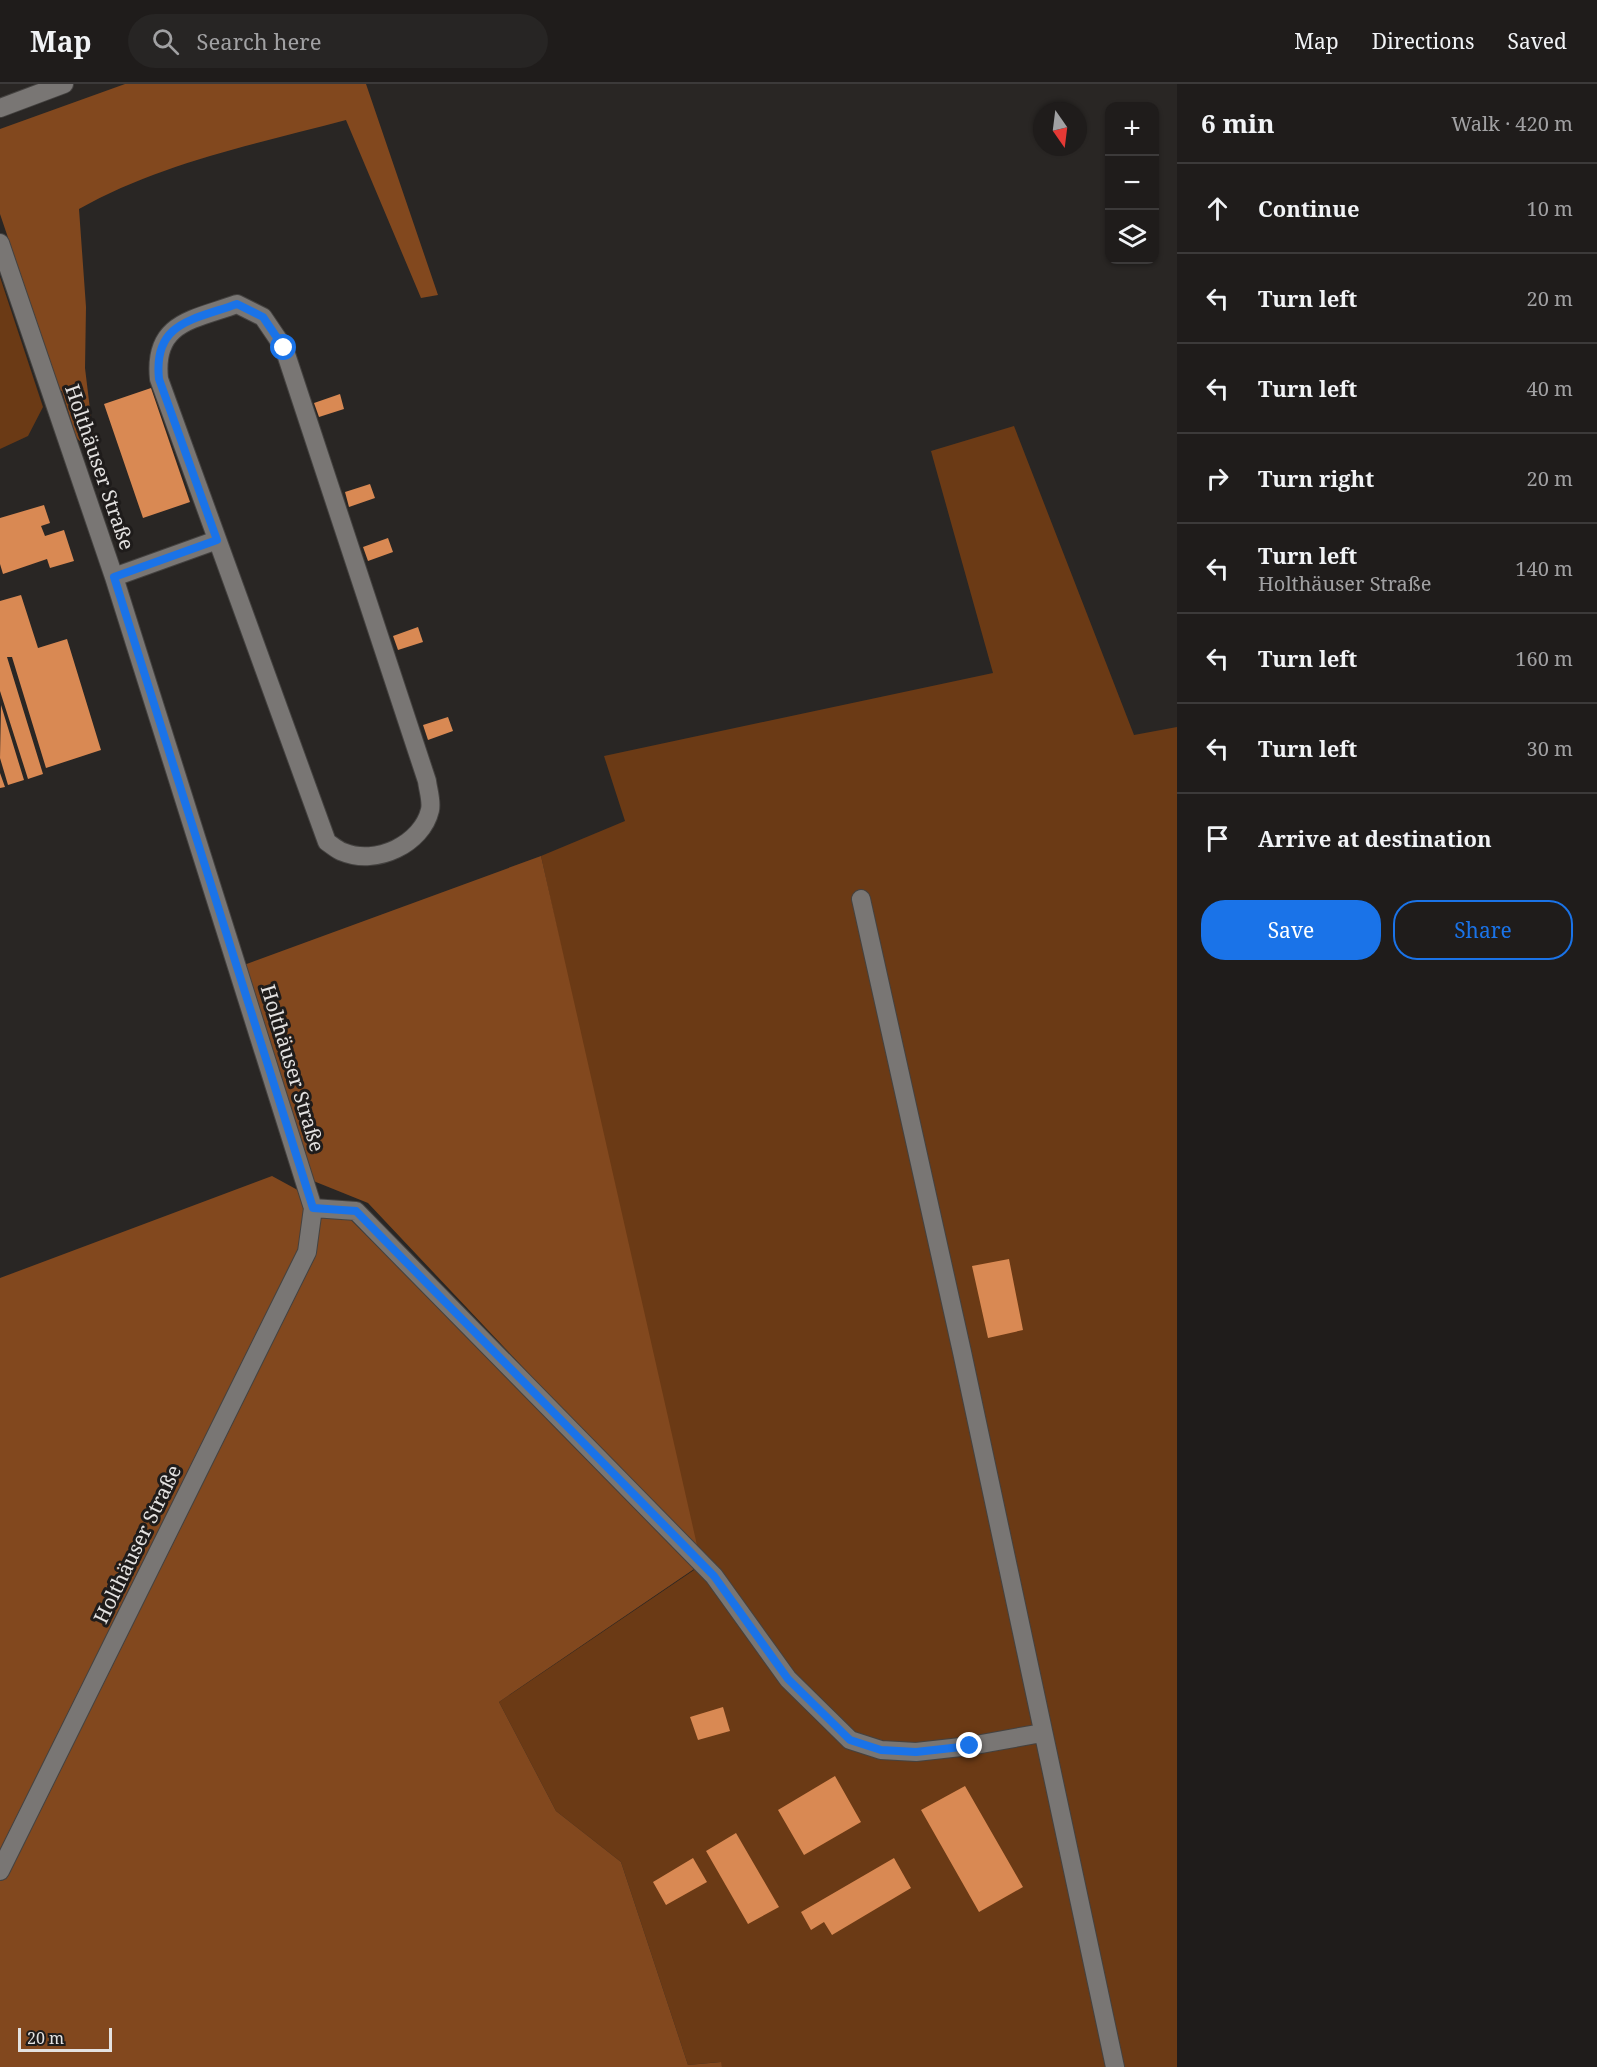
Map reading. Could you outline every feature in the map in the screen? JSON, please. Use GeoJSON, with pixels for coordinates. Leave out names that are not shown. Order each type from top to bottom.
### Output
{"type":"FeatureCollection","features":[{"type":"Feature","properties":{"kind":"street"},"geometry":{"type":"LineString","coordinates":[[0,108],[64,84]]}},
{"type":"Feature","properties":{"kind":"street","name":"Holthäuser Straße"},"geometry":{"type":"LineString","coordinates":[[0,243],[114,577],[313,1208],[307,1252],[0,1870]]}},
{"type":"Feature","properties":{"kind":"street"},"geometry":{"type":"LineString","coordinates":[[237,304],[263,317],[284,348],[321,459],[427,782],[431,808],[423,827],[414,840],[388,852],[360,856],[343,852],[327,842],[217,540],[159,379],[157,358],[162,340],[175,328],[237,304]]}},
{"type":"Feature","properties":{"kind":"street"},"geometry":{"type":"LineString","coordinates":[[114,577],[217,540]]}},
{"type":"Feature","properties":{"kind":"street"},"geometry":{"type":"LineString","coordinates":[[861,899],[962,1352],[1115,2067]]}},
{"type":"Feature","properties":{"kind":"street"},"geometry":{"type":"LineString","coordinates":[[313,1208],[356,1211],[714,1576],[788,1679],[850,1740],[881,1750],[916,1752],[970,1746],[1042,1733]]}},
{"type":"Feature","properties":{"kind":"shaded area"},"geometry":{"type":"Polygon","coordinates":[[[125,84],[366,84],[438,295],[421,298],[346,120],[209,156],[142,179],[110,193],[79,209],[86,307],[85,368],[96,459],[76,437],[62,391],[49,387],[42,338],[0,214],[0,129],[125,84]]]}},
{"type":"Feature","properties":{"kind":"shaded area"},"geometry":{"type":"Polygon","coordinates":[[[0,277],[43,407],[28,436],[0,449],[0,277]]]}},
{"type":"Feature","properties":{"kind":"shaded area"},"geometry":{"type":"Polygon","coordinates":[[[1014,426],[1134,735],[1177,727],[1177,2067],[722,2067],[720,2062],[688,2065],[621,1862],[556,1811],[499,1702],[697,1568],[541,856],[625,821],[604,756],[993,673],[931,451],[1014,426]]]}},
{"type":"Feature","properties":{"kind":"shaded area"},"geometry":{"type":"Polygon","coordinates":[[[541,856],[699,1554],[368,1203],[306,1178],[244,965],[541,856]]]}},
{"type":"Feature","properties":{"kind":"shaded area"},"geometry":{"type":"Polygon","coordinates":[[[272,1176],[349,1218],[697,1567],[499,1702],[556,1811],[621,1862],[688,2065],[721,2062],[722,2067],[0,2067],[0,1278],[272,1176]]]}},
{"type":"Feature","properties":{"kind":"building"},"geometry":{"type":"Polygon","coordinates":[[[151,388],[190,502],[143,518],[104,404],[151,388]]]}},
{"type":"Feature","properties":{"kind":"building"},"geometry":{"type":"Polygon","coordinates":[[[340,394],[344,409],[319,417],[314,403],[340,394]]]}},
{"type":"Feature","properties":{"kind":"building"},"geometry":{"type":"Polygon","coordinates":[[[370,484],[375,498],[349,507],[345,492],[370,484]]]}},
{"type":"Feature","properties":{"kind":"building"},"geometry":{"type":"Polygon","coordinates":[[[44,505],[50,523],[41,526],[45,536],[64,530],[74,561],[50,568],[47,559],[3,574],[0,564],[0,518],[44,505]]]}},
{"type":"Feature","properties":{"kind":"building"},"geometry":{"type":"Polygon","coordinates":[[[388,538],[393,552],[368,561],[363,547],[388,538]]]}},
{"type":"Feature","properties":{"kind":"building"},"geometry":{"type":"Polygon","coordinates":[[[21,595],[38,648],[67,639],[101,750],[46,768],[12,657],[7,657],[43,774],[28,779],[0,691],[0,601],[21,595]]]}},
{"type":"Feature","properties":{"kind":"building"},"geometry":{"type":"Polygon","coordinates":[[[418,627],[423,642],[398,650],[393,636],[418,627]]]}},
{"type":"Feature","properties":{"kind":"building"},"geometry":{"type":"Polygon","coordinates":[[[1,705],[24,780],[8,785],[0,758],[1,705]]]}},
{"type":"Feature","properties":{"kind":"building"},"geometry":{"type":"Polygon","coordinates":[[[448,717],[453,731],[428,740],[423,725],[448,717]]]}},
{"type":"Feature","properties":{"kind":"building"},"geometry":{"type":"Polygon","coordinates":[[[0,773],[5,787],[0,788],[0,773]]]}},
{"type":"Feature","properties":{"kind":"building"},"geometry":{"type":"Polygon","coordinates":[[[1009,1259],[1023,1330],[988,1338],[972,1266],[1009,1259]]]}},
{"type":"Feature","properties":{"kind":"building"},"geometry":{"type":"Polygon","coordinates":[[[723,1707],[730,1731],[698,1740],[690,1717],[723,1707]]]}},
{"type":"Feature","properties":{"kind":"building"},"geometry":{"type":"Polygon","coordinates":[[[835,1776],[861,1822],[804,1855],[778,1810],[835,1776]]]}},
{"type":"Feature","properties":{"kind":"building"},"geometry":{"type":"Polygon","coordinates":[[[965,1786],[1023,1887],[979,1912],[921,1810],[965,1786]]]}},
{"type":"Feature","properties":{"kind":"building"},"geometry":{"type":"Polygon","coordinates":[[[736,1833],[779,1907],[748,1924],[706,1851],[736,1833]]]}},
{"type":"Feature","properties":{"kind":"building"},"geometry":{"type":"Polygon","coordinates":[[[693,1858],[707,1882],[666,1905],[653,1882],[693,1858]]]}},
{"type":"Feature","properties":{"kind":"building"},"geometry":{"type":"Polygon","coordinates":[[[894,1858],[911,1888],[832,1935],[824,1922],[811,1930],[801,1912],[894,1858]]]}},
{"type":"Feature","properties":{"kind":"route"},"geometry":{"type":"LineString","coordinates":[[284,348],[263,317],[237,304],[175,328],[162,340],[157,358],[159,379],[217,540],[114,577],[313,1208],[356,1211],[714,1576],[788,1679],[850,1740],[881,1750],[916,1752],[970,1746]]}}]}
